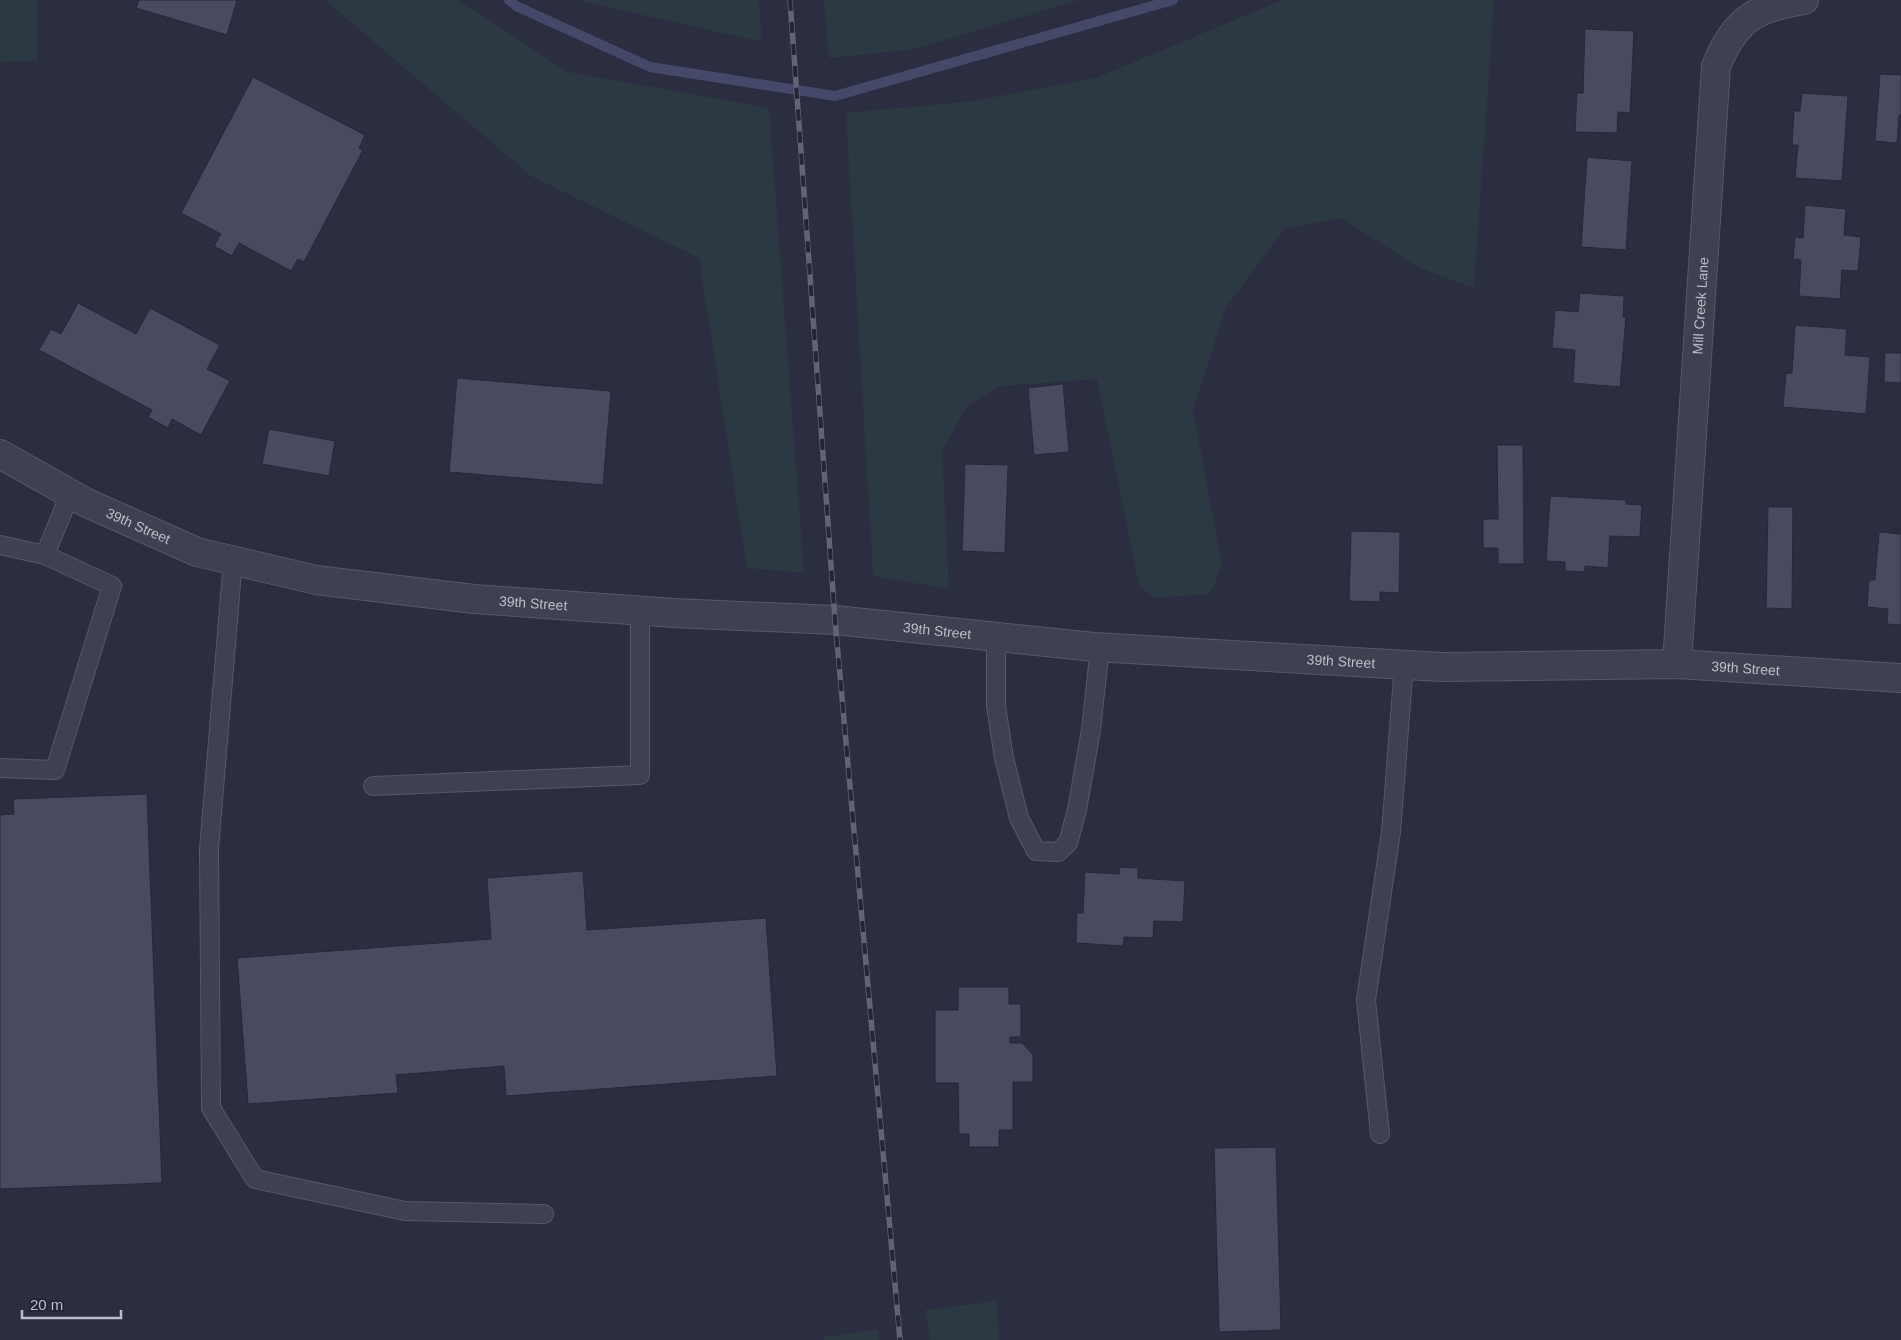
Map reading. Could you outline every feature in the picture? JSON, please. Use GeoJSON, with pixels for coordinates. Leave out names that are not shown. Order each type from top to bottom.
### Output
{"type":"FeatureCollection","features":[{"type":"Feature","properties":{"kind":"street","name":"Mill Creek Lane"},"geometry":{"type":"LineString","coordinates":[[1677,664],[1716,66],[1726,44],[1740,24],[1763,9],[1804,0]]}},
{"type":"Feature","properties":{"kind":"street","name":"39th Street"},"geometry":{"type":"LineString","coordinates":[[0,454],[70,494],[197,552],[316,580],[474,599],[640,611],[835,620],[1100,647],[1442,667],[1677,664],[1901,678]]}},
{"type":"Feature","properties":{"kind":"lane"},"geometry":{"type":"LineString","coordinates":[[46,556],[70,494]]}},
{"type":"Feature","properties":{"kind":"lane"},"geometry":{"type":"LineString","coordinates":[[0,545],[46,556],[112,586],[55,770],[0,768]]}},
{"type":"Feature","properties":{"kind":"lane"},"geometry":{"type":"LineString","coordinates":[[233,560],[209,849],[212,1108],[255,1179],[405,1212],[544,1214]]}},
{"type":"Feature","properties":{"kind":"lane"},"geometry":{"type":"LineString","coordinates":[[373,786],[640,776],[640,611]]}},
{"type":"Feature","properties":{"kind":"lane"},"geometry":{"type":"LineString","coordinates":[[996,636],[996,706],[1004,758],[1019,818],[1036,851],[1058,852],[1068,842],[1077,810],[1092,730],[1100,647]]}},
{"type":"Feature","properties":{"kind":"lane"},"geometry":{"type":"LineString","coordinates":[[1380,1134],[1366,1000],[1391,832],[1404,664]]}},
{"type":"Feature","properties":{"kind":"shaded area"},"geometry":{"type":"Polygon","coordinates":[[[0,0],[37,0],[37,61],[0,62],[0,0]]]}},
{"type":"Feature","properties":{"kind":"shaded area"},"geometry":{"type":"Polygon","coordinates":[[[325,0],[458,0],[568,72],[769,108],[804,573],[747,568],[699,258],[531,176],[325,0]]]}},
{"type":"Feature","properties":{"kind":"shaded area"},"geometry":{"type":"Polygon","coordinates":[[[577,0],[759,0],[762,42],[577,0]]]}},
{"type":"Feature","properties":{"kind":"shaded area"},"geometry":{"type":"Polygon","coordinates":[[[824,0],[1079,0],[915,49],[829,58],[824,0]]]}},
{"type":"Feature","properties":{"kind":"shaded area"},"geometry":{"type":"Polygon","coordinates":[[[1282,0],[1494,0],[1474,288],[1418,267],[1341,218],[1284,229],[1226,308],[1193,409],[1222,565],[1210,594],[1154,598],[1139,585],[1097,379],[1001,386],[967,406],[942,451],[949,589],[873,576],[846,113],[972,101],[1096,78],[1282,0]]]}},
{"type":"Feature","properties":{"kind":"shaded area"},"geometry":{"type":"Polygon","coordinates":[[[997,1301],[999,1340],[930,1340],[925,1310],[997,1301]]]}},
{"type":"Feature","properties":{"kind":"shaded area"},"geometry":{"type":"Polygon","coordinates":[[[878,1329],[879,1340],[824,1340],[824,1337],[878,1329]]]}},
{"type":"Feature","properties":{"kind":"building"},"geometry":{"type":"Polygon","coordinates":[[[139,0],[237,0],[227,35],[136,8],[139,0]]]}},
{"type":"Feature","properties":{"kind":"building"},"geometry":{"type":"Polygon","coordinates":[[[1585,29],[1634,31],[1630,113],[1618,112],[1617,133],[1575,132],[1577,93],[1583,93],[1585,29]]]}},
{"type":"Feature","properties":{"kind":"building"},"geometry":{"type":"Polygon","coordinates":[[[1880,74],[1901,75],[1901,115],[1899,115],[1897,143],[1875,141],[1880,74]]]}},
{"type":"Feature","properties":{"kind":"building"},"geometry":{"type":"Polygon","coordinates":[[[253,77],[365,135],[359,148],[363,150],[304,262],[298,259],[291,271],[239,243],[232,256],[214,246],[221,234],[181,213],[253,77]]]}},
{"type":"Feature","properties":{"kind":"building"},"geometry":{"type":"Polygon","coordinates":[[[1802,93],[1848,96],[1842,181],[1795,178],[1798,145],[1792,145],[1794,111],[1800,111],[1802,93]]]}},
{"type":"Feature","properties":{"kind":"building"},"geometry":{"type":"Polygon","coordinates":[[[1587,157],[1632,161],[1626,250],[1581,247],[1587,157]]]}},
{"type":"Feature","properties":{"kind":"building"},"geometry":{"type":"Polygon","coordinates":[[[1805,205],[1846,209],[1844,235],[1861,237],[1858,271],[1842,270],[1840,299],[1799,296],[1801,260],[1793,259],[1795,237],[1803,238],[1805,205]]]}},
{"type":"Feature","properties":{"kind":"building"},"geometry":{"type":"Polygon","coordinates":[[[1580,293],[1624,296],[1623,317],[1626,317],[1620,387],[1573,383],[1575,350],[1552,348],[1555,310],[1578,312],[1580,293]]]}},
{"type":"Feature","properties":{"kind":"building"},"geometry":{"type":"Polygon","coordinates":[[[78,303],[136,334],[150,308],[220,345],[207,369],[230,381],[201,435],[172,419],[168,428],[148,417],[152,410],[39,350],[51,329],[61,334],[78,303]]]}},
{"type":"Feature","properties":{"kind":"building"},"geometry":{"type":"Polygon","coordinates":[[[1795,325],[1847,329],[1845,355],[1870,357],[1866,414],[1783,407],[1786,373],[1792,373],[1795,325]]]}},
{"type":"Feature","properties":{"kind":"building"},"geometry":{"type":"Polygon","coordinates":[[[1885,353],[1901,353],[1901,383],[1884,382],[1885,353]]]}},
{"type":"Feature","properties":{"kind":"building"},"geometry":{"type":"Polygon","coordinates":[[[457,378],[611,391],[603,485],[449,472],[457,378]]]}},
{"type":"Feature","properties":{"kind":"building"},"geometry":{"type":"Polygon","coordinates":[[[1063,384],[1069,452],[1034,455],[1028,388],[1063,384]]]}},
{"type":"Feature","properties":{"kind":"building"},"geometry":{"type":"Polygon","coordinates":[[[269,429],[335,441],[329,476],[262,464],[269,429]]]}},
{"type":"Feature","properties":{"kind":"building"},"geometry":{"type":"Polygon","coordinates":[[[1497,445],[1523,445],[1524,564],[1498,564],[1498,548],[1483,548],[1483,519],[1498,519],[1497,445]]]}},
{"type":"Feature","properties":{"kind":"building"},"geometry":{"type":"Polygon","coordinates":[[[965,464],[1008,465],[1005,553],[962,551],[965,464]]]}},
{"type":"Feature","properties":{"kind":"building"},"geometry":{"type":"Polygon","coordinates":[[[1550,496],[1626,500],[1626,504],[1642,505],[1640,537],[1610,536],[1608,568],[1585,566],[1585,572],[1565,571],[1565,562],[1546,561],[1550,496]]]}},
{"type":"Feature","properties":{"kind":"building"},"geometry":{"type":"Polygon","coordinates":[[[1768,507],[1793,507],[1792,609],[1766,608],[1768,507]]]}},
{"type":"Feature","properties":{"kind":"building"},"geometry":{"type":"Polygon","coordinates":[[[1351,531],[1400,532],[1399,593],[1380,592],[1380,602],[1349,601],[1351,531]]]}},
{"type":"Feature","properties":{"kind":"building"},"geometry":{"type":"Polygon","coordinates":[[[1879,532],[1901,534],[1901,625],[1887,624],[1888,609],[1867,607],[1869,580],[1875,580],[1879,532]]]}},
{"type":"Feature","properties":{"kind":"building"},"geometry":{"type":"Polygon","coordinates":[[[147,794],[162,1183],[0,1189],[0,815],[14,814],[13,799],[147,794]]]}},
{"type":"Feature","properties":{"kind":"building"},"geometry":{"type":"Polygon","coordinates":[[[1120,867],[1138,868],[1138,878],[1185,881],[1183,922],[1154,921],[1153,938],[1124,937],[1123,946],[1076,943],[1077,913],[1083,913],[1085,872],[1119,874],[1120,867]]]}},
{"type":"Feature","properties":{"kind":"building"},"geometry":{"type":"Polygon","coordinates":[[[583,871],[587,930],[766,918],[777,1076],[506,1096],[504,1066],[396,1075],[398,1093],[248,1104],[237,958],[491,939],[487,878],[583,871]]]}},
{"type":"Feature","properties":{"kind":"building"},"geometry":{"type":"Polygon","coordinates":[[[958,987],[1009,987],[1009,1004],[1021,1004],[1021,1037],[1010,1037],[1010,1043],[1022,1043],[1033,1055],[1033,1082],[1013,1082],[1013,1130],[999,1130],[999,1147],[969,1147],[969,1134],[959,1134],[958,1083],[935,1083],[935,1010],[958,1010],[958,987]]]}},
{"type":"Feature","properties":{"kind":"building"},"geometry":{"type":"Polygon","coordinates":[[[1276,1147],[1281,1330],[1219,1332],[1214,1148],[1276,1147]]]}},
{"type":"Feature","properties":{"kind":"waterway"},"geometry":{"type":"LineString","coordinates":[[509,0],[516,6],[650,67],[835,96],[1173,0]]}},
{"type":"Feature","properties":{"kind":"railway"},"geometry":{"type":"LineString","coordinates":[[790,0],[835,620],[900,1340]]}}]}
